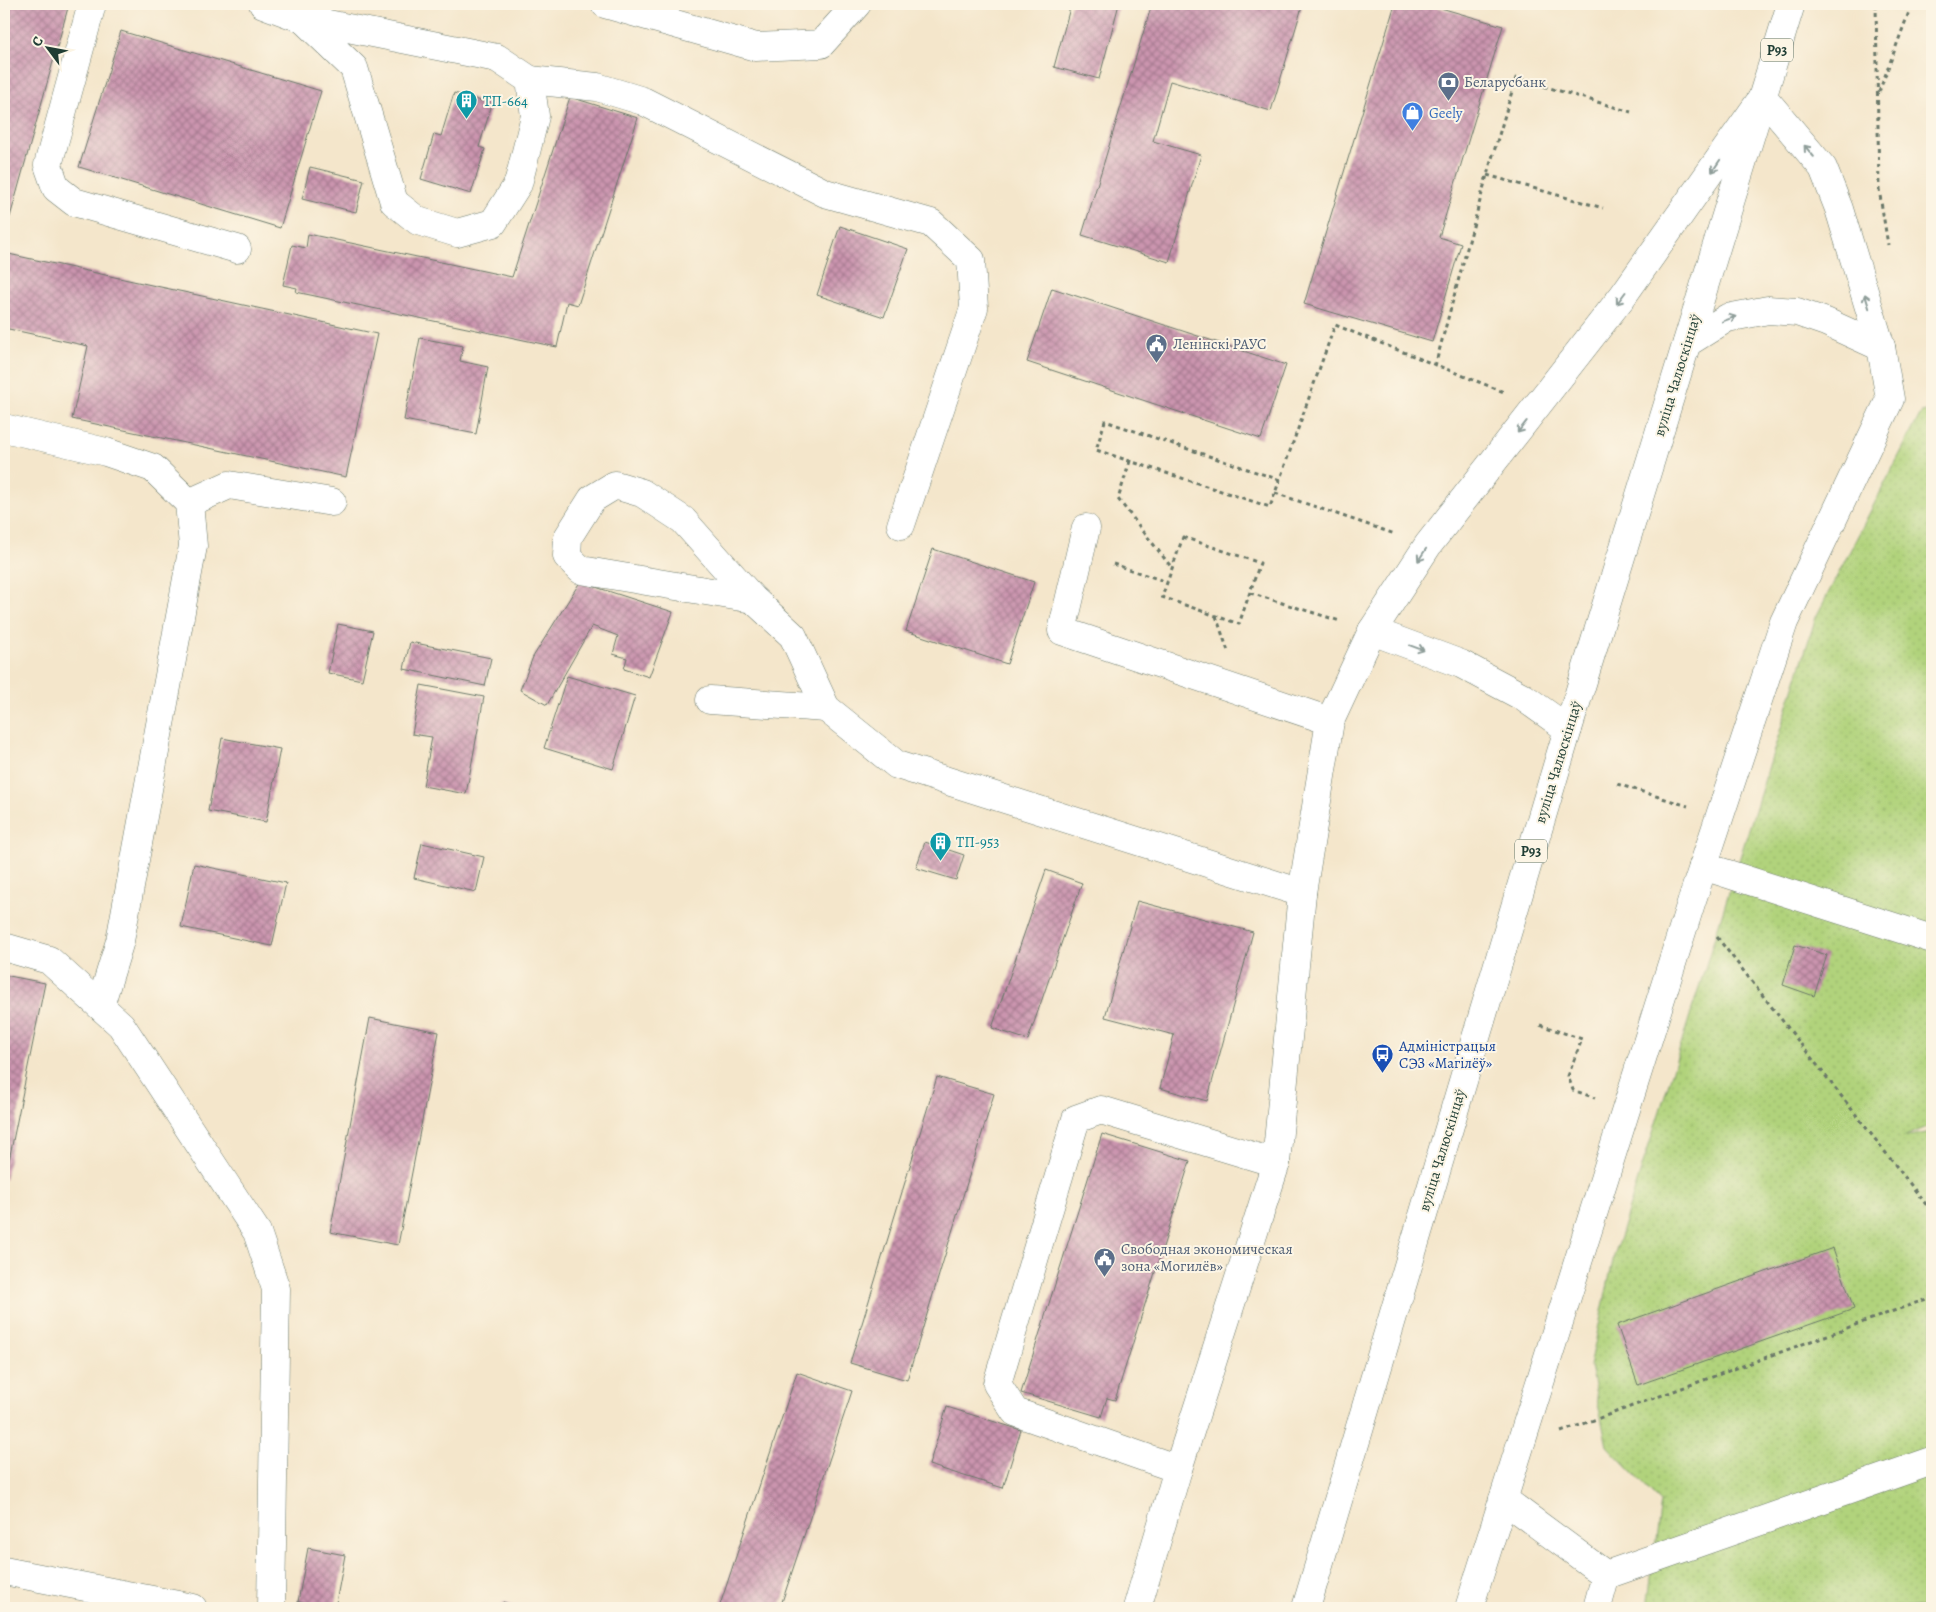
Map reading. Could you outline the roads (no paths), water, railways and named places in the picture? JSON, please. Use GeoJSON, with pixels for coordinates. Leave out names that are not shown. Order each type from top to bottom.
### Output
{"type":"FeatureCollection","features":[{"type":"Feature","properties":{"kind":"street"},"geometry":{"type":"LineString","coordinates":[[92,4],[48,165],[56,188],[74,202],[237,249]]}},
{"type":"Feature","properties":{"kind":"street"},"geometry":{"type":"LineString","coordinates":[[263,4],[304,20],[497,58],[530,80],[597,87],[643,101],[825,193],[932,223],[971,260],[974,308],[901,525]]}},
{"type":"Feature","properties":{"kind":"street"},"geometry":{"type":"LineString","coordinates":[[605,4],[756,47],[821,44],[857,4]]}},
{"type":"Feature","properties":{"kind":"street","name":"вуліца Чалюскінцаў"},"geometry":{"type":"LineString","coordinates":[[1306,1608],[1568,729],[1791,4]]}},
{"type":"Feature","properties":{"kind":"street"},"geometry":{"type":"LineString","coordinates":[[304,20],[354,68],[394,202],[418,221],[457,233],[493,223],[518,184],[535,116],[530,80]]}},
{"type":"Feature","properties":{"kind":"street"},"geometry":{"type":"LineString","coordinates":[[1137,1608],[1178,1469],[1276,1163],[1302,893],[1330,721],[1372,631],[1428,546],[1540,405],[1687,208],[1763,97],[1823,168],[1839,209],[1881,347],[1890,398],[1784,622],[1703,866],[1469,1608]]}},
{"type":"Feature","properties":{"kind":"street"},"geometry":{"type":"LineString","coordinates":[[1687,343],[1727,318],[1768,310],[1797,312],[1826,322],[1881,347]]}},
{"type":"Feature","properties":{"kind":"street"},"geometry":{"type":"LineString","coordinates":[[4,428],[106,452],[153,468],[189,503],[193,546],[120,941],[100,1006]]}},
{"type":"Feature","properties":{"kind":"street"},"geometry":{"type":"LineString","coordinates":[[189,503],[229,485],[332,502]]}},
{"type":"Feature","properties":{"kind":"street"},"geometry":{"type":"LineString","coordinates":[[753,599],[581,570],[567,556],[568,537],[592,499],[615,486],[642,493],[683,520],[753,599],[793,636],[826,708],[897,764],[1302,893]]}},
{"type":"Feature","properties":{"kind":"street"},"geometry":{"type":"LineString","coordinates":[[1083,541],[1062,631],[1330,721]]}},
{"type":"Feature","properties":{"kind":"street"},"geometry":{"type":"LineString","coordinates":[[1372,631],[1461,664],[1523,698],[1568,729]]}},
{"type":"Feature","properties":{"kind":"street"},"geometry":{"type":"LineString","coordinates":[[710,700],[826,708]]}},
{"type":"Feature","properties":{"kind":"street"},"geometry":{"type":"LineString","coordinates":[[1703,866],[1932,939]]}},
{"type":"Feature","properties":{"kind":"street"},"geometry":{"type":"LineString","coordinates":[[4,947],[49,960],[121,1025],[257,1232],[276,1289],[271,1608]]}},
{"type":"Feature","properties":{"kind":"street"},"geometry":{"type":"LineString","coordinates":[[1178,1469],[1015,1412],[997,1384],[1076,1119],[1101,1110],[1276,1163]]}},
{"type":"Feature","properties":{"kind":"street"},"geometry":{"type":"LineString","coordinates":[[1606,1575],[1932,1461]]}},
{"type":"Feature","properties":{"kind":"street"},"geometry":{"type":"LineString","coordinates":[[1503,1499],[1606,1575]]}},
{"type":"Feature","properties":{"kind":"street"},"geometry":{"type":"LineString","coordinates":[[4,1571],[193,1608]]}},
{"type":"Feature","properties":{"kind":"street"},"geometry":{"type":"LineString","coordinates":[[1597,1608],[1606,1575]]}},
{"type":"Feature","properties":{"kind":"place","name":"Беларусбанк"},"geometry":{"type":"Point","coordinates":[1448,101]}},
{"type":"Feature","properties":{"kind":"place","name":"ТП-664"},"geometry":{"type":"Point","coordinates":[467,120]}},
{"type":"Feature","properties":{"kind":"place","name":"Geely"},"geometry":{"type":"Point","coordinates":[1413,132]}},
{"type":"Feature","properties":{"kind":"place","name":"Ленінскі РАУС"},"geometry":{"type":"Point","coordinates":[1157,363]}},
{"type":"Feature","properties":{"kind":"place","name":"ТП-953"},"geometry":{"type":"Point","coordinates":[940,861]}},
{"type":"Feature","properties":{"kind":"place","name":"Адміністрацыя СЭЗ «Магілёў»"},"geometry":{"type":"Point","coordinates":[1383,1074]}},
{"type":"Feature","properties":{"kind":"place","name":"Свободная экономическая зона «Могилёв»"},"geometry":{"type":"Point","coordinates":[1105,1277]}}]}
